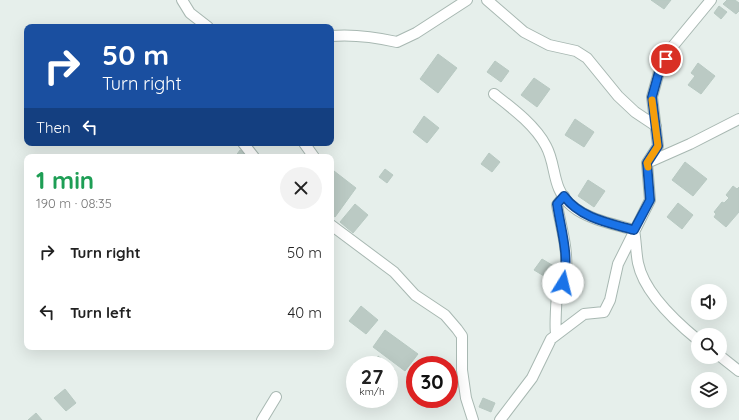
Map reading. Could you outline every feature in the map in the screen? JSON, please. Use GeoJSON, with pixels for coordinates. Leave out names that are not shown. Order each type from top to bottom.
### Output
{"type":"FeatureCollection","features":[{"type":"Feature","properties":{"kind":"street"},"geometry":{"type":"LineString","coordinates":[[182,0],[190,13],[204,24]]}},
{"type":"Feature","properties":{"kind":"street"},"geometry":{"type":"LineString","coordinates":[[334,36],[349,34],[373,36],[397,42],[416,33],[467,0]]}},
{"type":"Feature","properties":{"kind":"street"},"geometry":{"type":"LineString","coordinates":[[487,0],[524,32],[549,45],[576,51],[587,58],[618,96],[635,112],[656,126]]}},
{"type":"Feature","properties":{"kind":"street"},"geometry":{"type":"LineString","coordinates":[[500,420],[532,378],[551,339],[556,333],[584,314],[604,312],[610,300],[618,264],[650,200],[647,163],[658,146],[652,97],[659,72],[673,46],[711,0]]}},
{"type":"Feature","properties":{"kind":"street"},"geometry":{"type":"LineString","coordinates":[[494,94],[518,113],[546,146],[556,186],[571,206],[591,217],[634,230]]}},
{"type":"Feature","properties":{"kind":"street"},"geometry":{"type":"LineString","coordinates":[[647,163],[739,119]]}},
{"type":"Feature","properties":{"kind":"street"},"geometry":{"type":"LineString","coordinates":[[245,146],[252,154]]}},
{"type":"Feature","properties":{"kind":"street"},"geometry":{"type":"LineString","coordinates":[[556,333],[557,294],[563,283],[566,260],[557,204],[564,196]]}},
{"type":"Feature","properties":{"kind":"street"},"geometry":{"type":"LineString","coordinates":[[334,227],[394,272],[415,296],[445,315],[457,329],[462,336],[462,370],[466,398],[474,420]]}},
{"type":"Feature","properties":{"kind":"street"},"geometry":{"type":"LineString","coordinates":[[634,230],[638,263],[653,293],[682,327],[691,334]]}},
{"type":"Feature","properties":{"kind":"street"},"geometry":{"type":"LineString","coordinates":[[727,361],[739,370]]}},
{"type":"Feature","properties":{"kind":"street"},"geometry":{"type":"LineString","coordinates":[[262,420],[276,397]]}},
{"type":"Feature","properties":{"kind":"building"},"geometry":{"type":"Polygon","coordinates":[[[651,0],[671,0],[664,9],[651,0]]]}},
{"type":"Feature","properties":{"kind":"building"},"geometry":{"type":"Polygon","coordinates":[[[727,0],[735,0],[739,3],[739,11],[736,14],[723,4],[727,0]]]}},
{"type":"Feature","properties":{"kind":"building"},"geometry":{"type":"Polygon","coordinates":[[[719,6],[727,12],[721,19],[714,13],[719,6]]]}},
{"type":"Feature","properties":{"kind":"building"},"geometry":{"type":"Polygon","coordinates":[[[438,54],[457,68],[438,93],[420,79],[438,54]]]}},
{"type":"Feature","properties":{"kind":"building"},"geometry":{"type":"Polygon","coordinates":[[[495,61],[509,71],[501,82],[487,72],[495,61]]]}},
{"type":"Feature","properties":{"kind":"building"},"geometry":{"type":"Polygon","coordinates":[[[698,63],[715,76],[701,94],[688,85],[695,76],[691,73],[698,63]]]}},
{"type":"Feature","properties":{"kind":"building"},"geometry":{"type":"Polygon","coordinates":[[[534,78],[550,89],[537,107],[521,95],[534,78]]]}},
{"type":"Feature","properties":{"kind":"building"},"geometry":{"type":"Polygon","coordinates":[[[424,116],[439,128],[427,143],[413,132],[424,116]]]}},
{"type":"Feature","properties":{"kind":"building"},"geometry":{"type":"Polygon","coordinates":[[[575,119],[594,132],[584,147],[565,135],[575,119]]]}},
{"type":"Feature","properties":{"kind":"building"},"geometry":{"type":"Polygon","coordinates":[[[240,150],[245,154],[237,154],[240,150]]]}},
{"type":"Feature","properties":{"kind":"building"},"geometry":{"type":"Polygon","coordinates":[[[489,153],[500,162],[492,172],[481,164],[489,153]]]}},
{"type":"Feature","properties":{"kind":"building"},"geometry":{"type":"Polygon","coordinates":[[[685,162],[707,179],[693,196],[672,180],[685,162]]]}},
{"type":"Feature","properties":{"kind":"building"},"geometry":{"type":"Polygon","coordinates":[[[385,169],[393,175],[387,183],[379,177],[385,169]]]}},
{"type":"Feature","properties":{"kind":"building"},"geometry":{"type":"Polygon","coordinates":[[[334,171],[356,188],[335,217],[334,216],[334,171]]]}},
{"type":"Feature","properties":{"kind":"building"},"geometry":{"type":"Polygon","coordinates":[[[588,180],[605,191],[594,207],[578,196],[588,180]]]}},
{"type":"Feature","properties":{"kind":"building"},"geometry":{"type":"Polygon","coordinates":[[[733,186],[737,189],[739,187],[739,212],[726,227],[714,217],[716,214],[714,212],[722,202],[724,203],[729,198],[726,195],[733,186]]]}},
{"type":"Feature","properties":{"kind":"building"},"geometry":{"type":"Polygon","coordinates":[[[678,203],[693,215],[682,229],[667,217],[678,203]]]}},
{"type":"Feature","properties":{"kind":"building"},"geometry":{"type":"Polygon","coordinates":[[[355,204],[368,215],[353,233],[340,222],[355,204]]]}},
{"type":"Feature","properties":{"kind":"building"},"geometry":{"type":"Polygon","coordinates":[[[542,259],[557,268],[549,279],[534,270],[542,259]]]}},
{"type":"Feature","properties":{"kind":"building"},"geometry":{"type":"Polygon","coordinates":[[[361,306],[378,320],[366,334],[349,321],[361,306]]]}},
{"type":"Feature","properties":{"kind":"building"},"geometry":{"type":"Polygon","coordinates":[[[385,330],[418,354],[416,356],[406,356],[405,371],[398,366],[398,356],[385,356],[373,347],[385,330]]]}},
{"type":"Feature","properties":{"kind":"building"},"geometry":{"type":"Polygon","coordinates":[[[65,389],[76,403],[66,411],[54,398],[65,389]]]}},
{"type":"Feature","properties":{"kind":"building"},"geometry":{"type":"Polygon","coordinates":[[[483,398],[495,403],[491,412],[479,407],[483,398]]]}},
{"type":"Feature","properties":{"kind":"building"},"geometry":{"type":"Polygon","coordinates":[[[36,413],[42,420],[28,420],[36,413]]]}},
{"type":"Feature","properties":{"kind":"slow traffic"},"geometry":{"type":"LineString","coordinates":[[648,167],[647,163],[658,146],[652,100]]}},
{"type":"Feature","properties":{"kind":"route"},"geometry":{"type":"LineString","coordinates":[[563,283],[566,273],[565,245],[557,204],[564,196],[571,206],[591,217],[634,230],[650,200],[647,163],[658,146],[652,97],[659,72],[666,59]]}}]}
